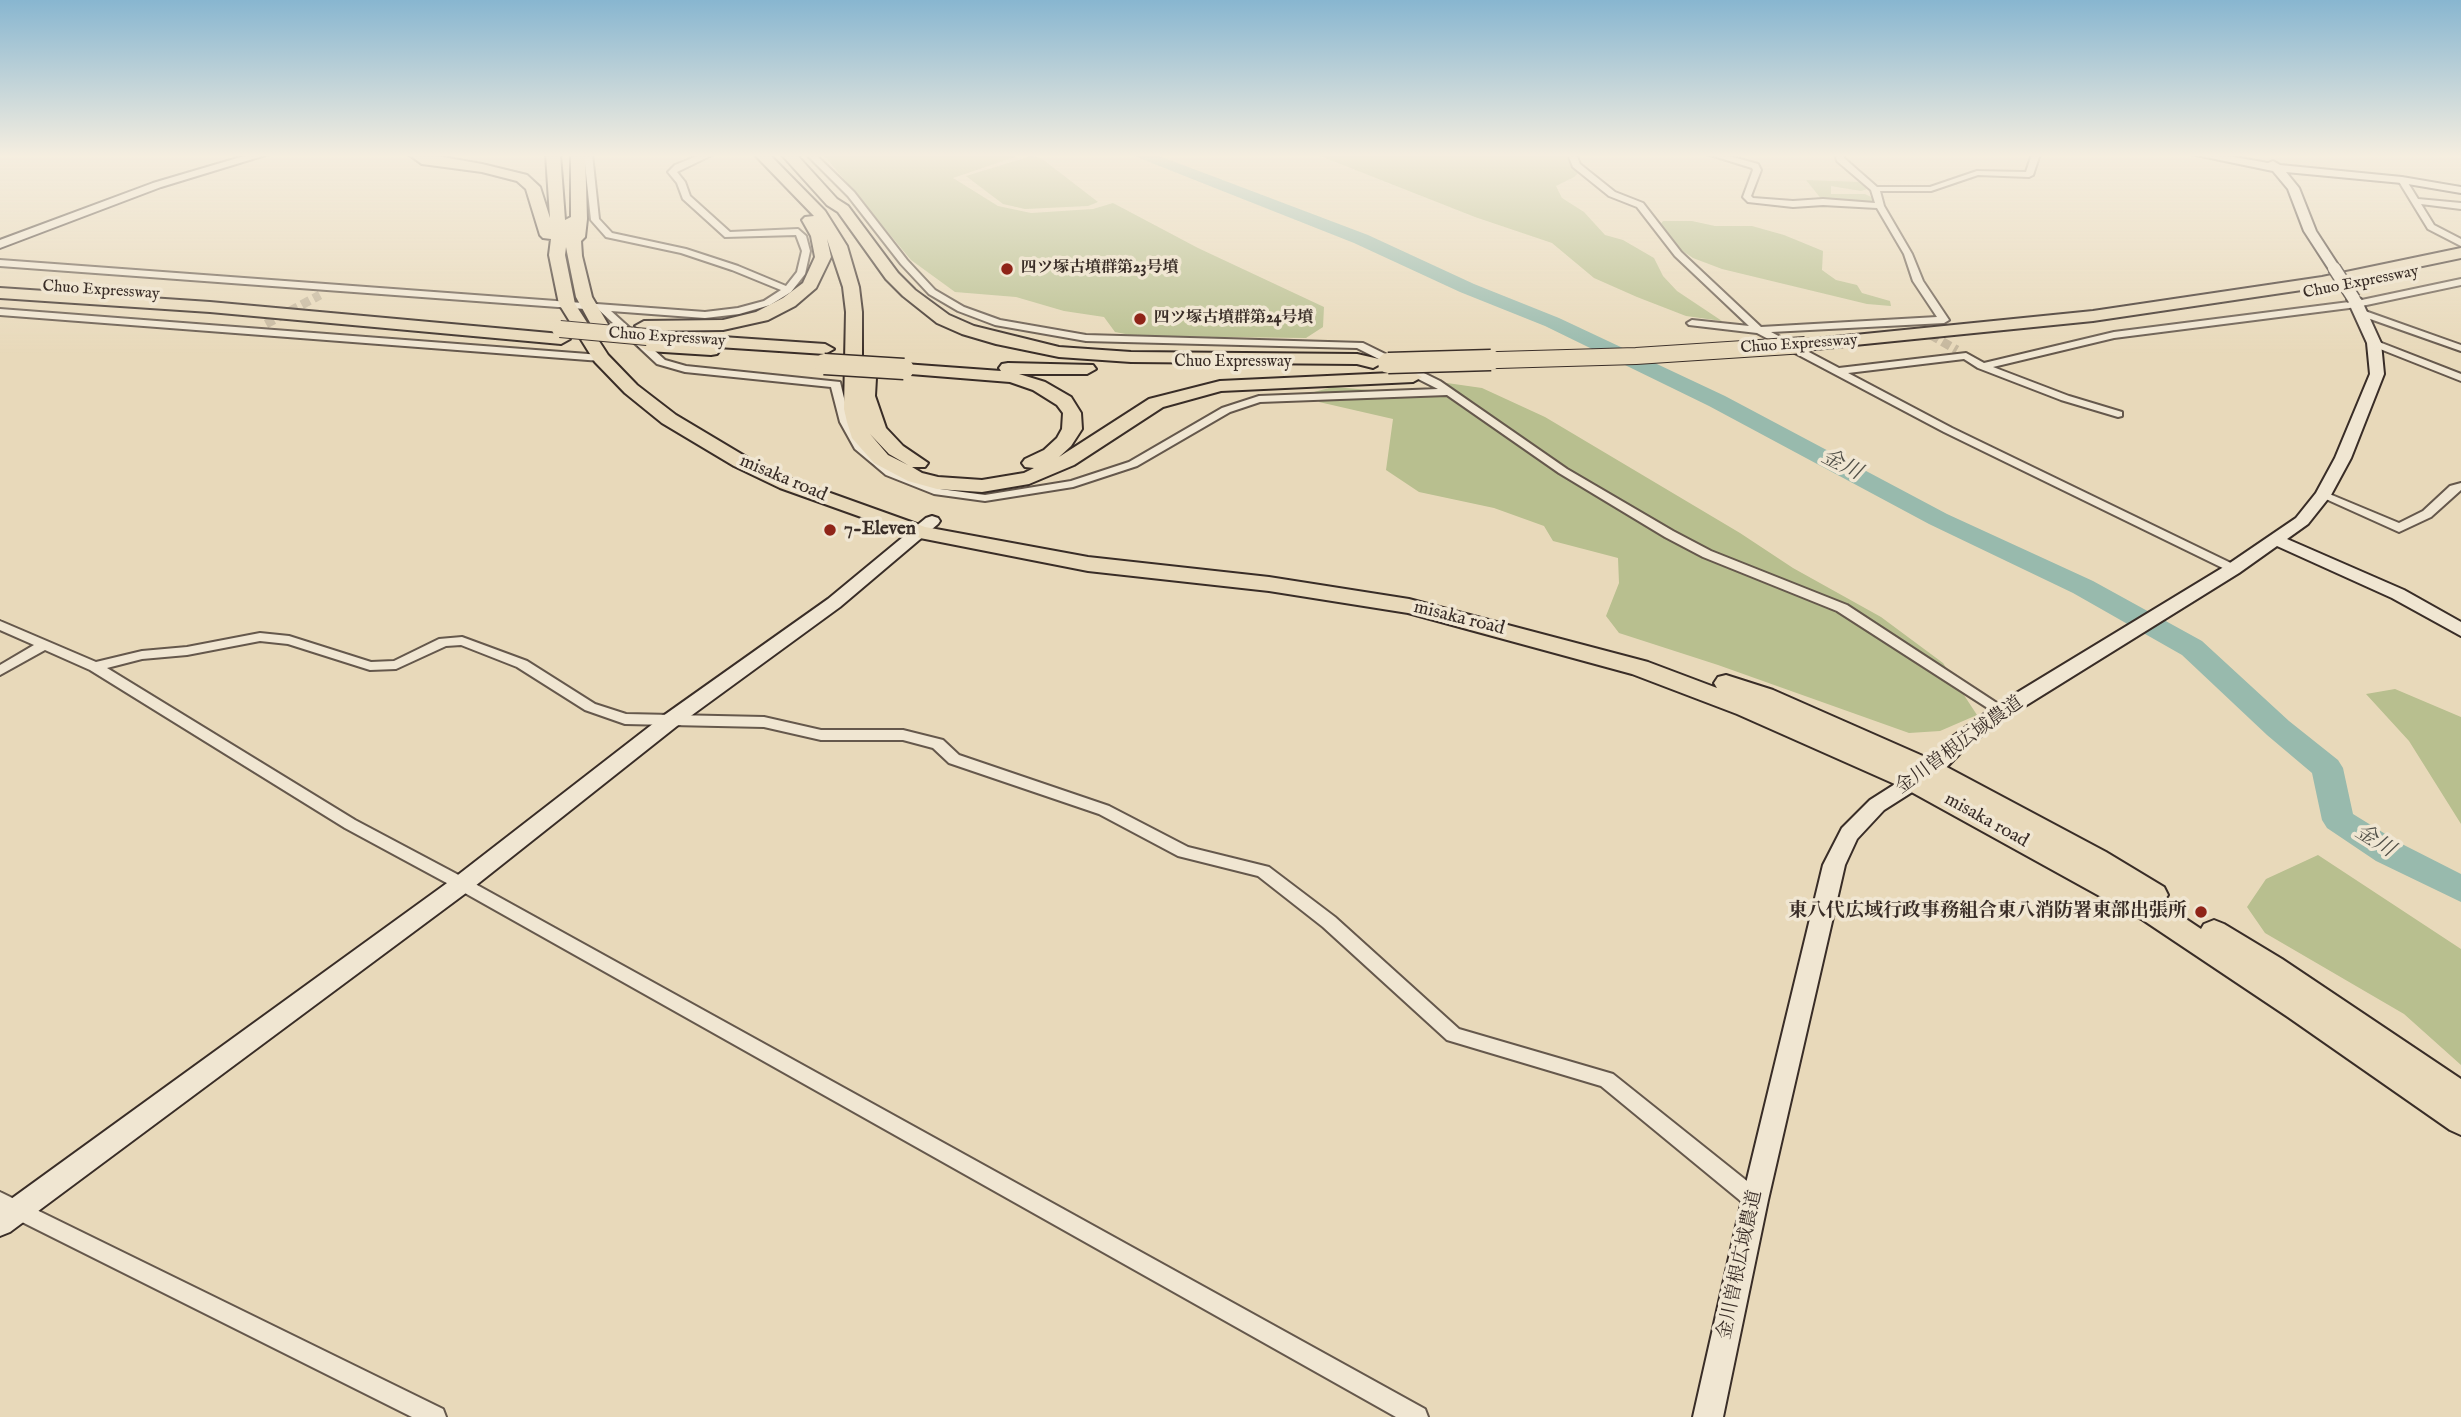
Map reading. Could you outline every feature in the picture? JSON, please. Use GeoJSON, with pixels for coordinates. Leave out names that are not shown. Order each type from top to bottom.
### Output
{"type":"FeatureCollection","features":[{"type":"Feature","properties":{"kind":"highway"},"geometry":{"type":"LineString","coordinates":[[545,220],[557,256]]}},
{"type":"Feature","properties":{"kind":"highway","name":"misaka road"},"geometry":{"type":"LineString","coordinates":[[558,220],[557,256],[572,317],[601,358],[631,389],[669,419],[730,456],[788,484],[926,526],[1088,564],[1354,596],[1409,606],[1640,668],[1923,776],[2108,866],[2272,968],[2461,1097]]}},
{"type":"Feature","properties":{"kind":"highway","name":"misaka road"},"geometry":{"type":"LineString","coordinates":[[572,317],[576,220]]}},
{"type":"Feature","properties":{"kind":"highway"},"geometry":{"type":"LineString","coordinates":[[646,336],[741,322],[777,310],[801,294],[815,276],[823,257],[819,236],[809,220]]}},
{"type":"Feature","properties":{"kind":"highway"},"geometry":{"type":"LineString","coordinates":[[824,220],[839,246],[851,287],[854,312],[853,410],[862,438],[881,459],[915,477],[937,483],[982,486],[1029,478],[1067,461],[1156,403],[1220,386],[1409,375]]}},
{"type":"Feature","properties":{"kind":"highway"},"geometry":{"type":"LineString","coordinates":[[824,357],[901,362],[1012,377],[1039,386],[1065,401],[1072,413],[1072,429],[1064,442],[1051,454],[1027,465],[999,472],[940,470],[911,460],[896,450],[877,430],[866,396],[869,345],[863,286],[858,265],[837,220]]}},
{"type":"Feature","properties":{"kind":"highway"},"geometry":{"type":"LineString","coordinates":[[851,220],[892,276],[917,300],[943,319],[996,339],[1059,352],[1083,354],[1357,359],[1381,363]]}},
{"type":"Feature","properties":{"kind":"highway","name":"Chuo Expressway"},"geometry":{"type":"LineString","coordinates":[[901,362],[1381,363],[1597,357],[1805,345],[2106,314],[2322,282],[2461,253]]}},
{"type":"Feature","properties":{"kind":"highway","name":"Chuo Expressway"},"geometry":{"type":"LineString","coordinates":[[901,362],[1018,368],[1409,375],[1443,375],[1449,371],[1649,364],[1930,344],[2105,325],[2336,289],[2461,263]]}},
{"type":"Feature","properties":{"kind":"highway","name":"Chuo Expressway"},"geometry":{"type":"LineString","coordinates":[[0,284],[428,318],[572,317]]}},
{"type":"Feature","properties":{"kind":"highway","name":"Chuo Expressway"},"geometry":{"type":"LineString","coordinates":[[0,293],[210,307],[572,317],[646,336],[734,352],[743,359],[824,357]]}},
{"type":"Feature","properties":{"kind":"highway","name":"misaka road"},"geometry":{"type":"LineString","coordinates":[[572,317],[614,348],[648,384],[705,426],[800,475],[926,526]]}},
{"type":"Feature","properties":{"kind":"highway","name":"Chuo Expressway"},"geometry":{"type":"LineString","coordinates":[[646,336],[824,357]]}},
{"type":"Feature","properties":{"kind":"highway","name":"misaka road"},"geometry":{"type":"LineString","coordinates":[[1923,776],[2153,912],[2299,1007],[2461,1120]]}},
{"type":"Feature","properties":{"kind":"street"},"geometry":{"type":"LineString","coordinates":[[0,244],[64,220]]}},
{"type":"Feature","properties":{"kind":"street"},"geometry":{"type":"LineString","coordinates":[[596,220],[609,235],[683,251],[735,268],[788,290]]}},
{"type":"Feature","properties":{"kind":"street"},"geometry":{"type":"LineString","coordinates":[[0,263],[332,288],[572,317],[705,315],[749,308],[767,303],[788,290],[802,272],[806,251],[802,236],[798,232],[728,235],[712,220]]}},
{"type":"Feature","properties":{"kind":"street"},"geometry":{"type":"LineString","coordinates":[[871,220],[932,292],[961,309],[998,323],[1049,334],[1098,339],[1307,341],[1359,345],[1448,392],[1563,471],[1669,534],[1707,554],[1842,608],[2011,706]]}},
{"type":"Feature","properties":{"kind":"street"},"geometry":{"type":"LineString","coordinates":[[1652,220],[1678,254],[1759,330],[1840,370],[1948,430],[2232,569]]}},
{"type":"Feature","properties":{"kind":"street"},"geometry":{"type":"LineString","coordinates":[[1692,323],[1759,330],[1915,325],[1944,320],[1918,281],[1908,254],[1888,220]]}},
{"type":"Feature","properties":{"kind":"street","name":"金川曽根広域農道"},"geometry":{"type":"LineString","coordinates":[[1708,1417],[1755,1200],[1834,865],[1849,834],[1877,805],[1923,776],[1959,742],[2011,706],[2232,569],[2302,521],[2323,495],[2343,458],[2377,374],[2374,343],[2358,305],[2306,220]]}},
{"type":"Feature","properties":{"kind":"street"},"geometry":{"type":"LineString","coordinates":[[2427,220],[2431,227],[2461,243]]}},
{"type":"Feature","properties":{"kind":"street"},"geometry":{"type":"LineString","coordinates":[[1982,366],[2114,335],[2358,305],[2461,282]]}},
{"type":"Feature","properties":{"kind":"street"},"geometry":{"type":"LineString","coordinates":[[320,295],[332,288]]}},
{"type":"Feature","properties":{"kind":"street"},"geometry":{"type":"LineString","coordinates":[[2358,305],[2461,348]]}},
{"type":"Feature","properties":{"kind":"street"},"geometry":{"type":"LineString","coordinates":[[0,312],[601,358]]}},
{"type":"Feature","properties":{"kind":"street"},"geometry":{"type":"LineString","coordinates":[[572,317],[661,362],[685,369],[836,384],[845,422],[860,449],[890,472],[938,492],[985,498],[1073,484],[1133,464],[1226,410],[1259,399],[1448,392]]}},
{"type":"Feature","properties":{"kind":"street"},"geometry":{"type":"LineString","coordinates":[[251,331],[266,324]]}},
{"type":"Feature","properties":{"kind":"street"},"geometry":{"type":"LineString","coordinates":[[2374,343],[2461,378]]}},
{"type":"Feature","properties":{"kind":"street"},"geometry":{"type":"LineString","coordinates":[[1840,370],[1961,353],[1982,366],[2065,398],[2118,414]]}},
{"type":"Feature","properties":{"kind":"street"},"geometry":{"type":"LineString","coordinates":[[2323,495],[2399,528],[2427,514],[2454,488],[2461,486]]}},
{"type":"Feature","properties":{"kind":"street"},"geometry":{"type":"LineString","coordinates":[[0,1223],[10,1205],[462,884],[670,721],[834,603],[926,526]]}},
{"type":"Feature","properties":{"kind":"street"},"geometry":{"type":"LineString","coordinates":[[2276,540],[2398,594],[2461,630]]}},
{"type":"Feature","properties":{"kind":"street"},"geometry":{"type":"LineString","coordinates":[[0,625],[95,667],[350,824],[1417,1417]]}},
{"type":"Feature","properties":{"kind":"street"},"geometry":{"type":"LineString","coordinates":[[95,667],[142,655],[187,651],[260,637],[289,640],[370,666],[396,665],[444,642],[462,641],[522,664],[590,707],[625,719],[764,722],[821,735],[903,735],[938,744],[954,759],[1104,810],[1184,852],[1263,871],[1329,922],[1453,1035],[1607,1080],[1755,1200]]}},
{"type":"Feature","properties":{"kind":"street"},"geometry":{"type":"LineString","coordinates":[[0,671],[45,644]]}},
{"type":"Feature","properties":{"kind":"street"},"geometry":{"type":"LineString","coordinates":[[10,1205],[435,1417]]}},
{"type":"Feature","properties":{"kind":"green space"},"geometry":{"type":"Polygon","coordinates":[[[878,220],[1145,220],[1324,307],[1323,327],[1306,338],[1136,336],[1115,332],[1104,317],[1064,311],[1016,297],[955,292],[911,260],[878,220]]]}},
{"type":"Feature","properties":{"kind":"green space"},"geometry":{"type":"Polygon","coordinates":[[[1484,220],[1591,220],[1605,235],[1623,240],[1654,258],[1663,276],[1677,291],[1722,321],[1686,316],[1594,278],[1552,243],[1484,220]]]}},
{"type":"Feature","properties":{"kind":"green space"},"geometry":{"type":"Polygon","coordinates":[[[1663,221],[1752,226],[1784,235],[1823,251],[1822,270],[1836,280],[1857,285],[1862,293],[1890,301],[1891,306],[1867,304],[1722,269],[1693,258],[1678,248],[1660,225],[1663,221]]]}},
{"type":"Feature","properties":{"kind":"green space"},"geometry":{"type":"Polygon","coordinates":[[[1447,383],[1482,388],[1545,417],[1740,533],[1793,568],[1881,617],[1943,663],[1977,715],[1940,731],[1909,733],[1619,633],[1606,616],[1619,583],[1618,558],[1553,541],[1544,526],[1494,508],[1419,492],[1386,470],[1393,419],[1319,402],[1314,392],[1333,387],[1408,393],[1447,383]]]}},
{"type":"Feature","properties":{"kind":"green space"},"geometry":{"type":"Polygon","coordinates":[[[2395,689],[2461,717],[2461,824],[2409,741],[2366,694],[2395,689]]]}},
{"type":"Feature","properties":{"kind":"green space"},"geometry":{"type":"Polygon","coordinates":[[[2318,855],[2461,949],[2461,1065],[2404,1014],[2265,933],[2247,907],[2266,879],[2318,855]]]}},
{"type":"Feature","properties":{"kind":"waterway","name":"金川"},"geometry":{"type":"LineString","coordinates":[[1311,220],[1552,322],[1717,401],[1938,519],[2083,587],[2192,648],[2278,728],[2327,768],[2338,820],[2388,852],[2461,889]]}},
{"type":"Feature","properties":{"kind":"tunnel"},"geometry":{"type":"LineString","coordinates":[[266,324],[320,295]]}},
{"type":"Feature","properties":{"kind":"tunnel"},"geometry":{"type":"LineString","coordinates":[[1919,328],[1957,350]]}},
{"type":"Feature","properties":{"kind":"place","name":"四ツ塚古墳群第23号墳"},"geometry":{"type":"Point","coordinates":[1007,269]}},
{"type":"Feature","properties":{"kind":"place","name":"四ツ塚古墳群第24号墳"},"geometry":{"type":"Point","coordinates":[1140,319]}},
{"type":"Feature","properties":{"kind":"place","name":"7-Eleven"},"geometry":{"type":"Point","coordinates":[830,530]}},
{"type":"Feature","properties":{"kind":"place","name":"東八代広域行政事務組合東八消防署東部出張所"},"geometry":{"type":"Point","coordinates":[2201,912]}}]}
